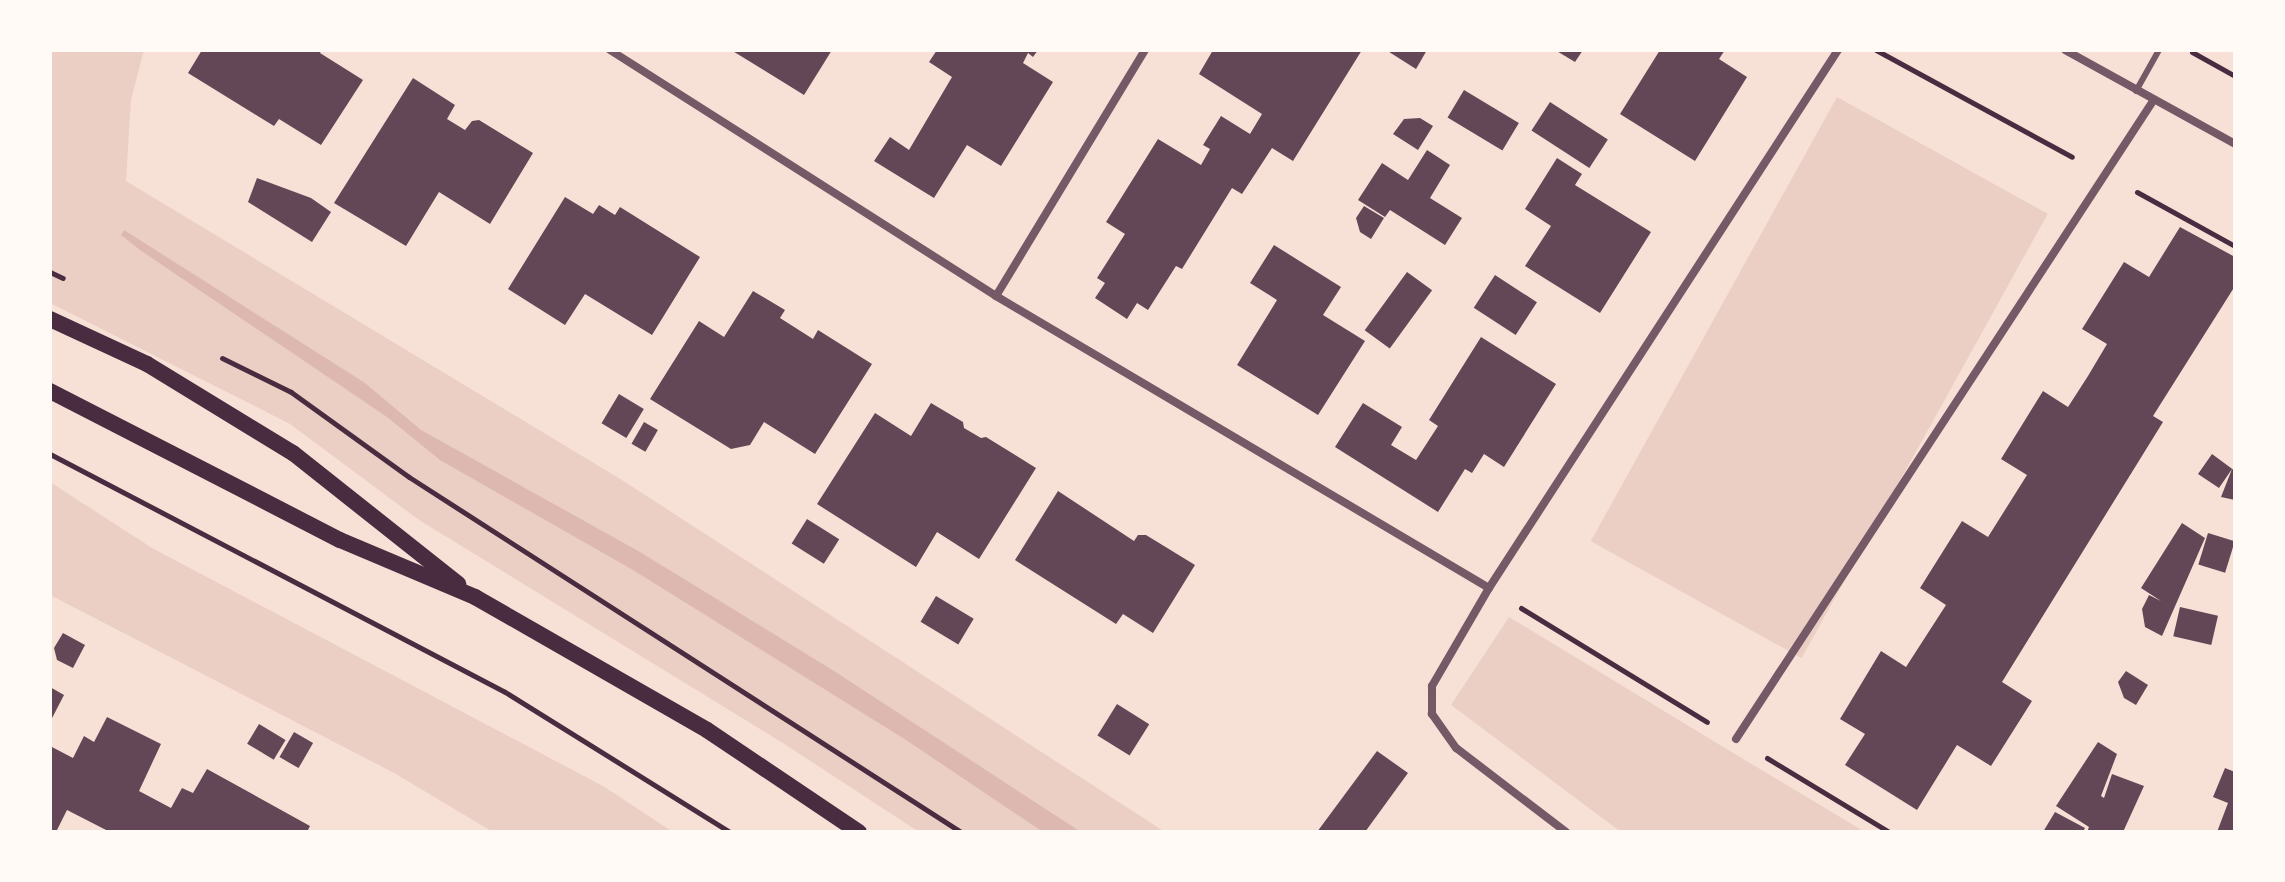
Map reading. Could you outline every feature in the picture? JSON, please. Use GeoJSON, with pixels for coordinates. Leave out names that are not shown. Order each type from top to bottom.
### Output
{"type":"FeatureCollection","features":[{"type":"Feature","properties":{"kind":"main road"},"geometry":{"type":"LineString","coordinates":[[50,319],[147,364],[293,453],[475,597]]}},
{"type":"Feature","properties":{"kind":"main road"},"geometry":{"type":"LineString","coordinates":[[50,391],[340,540],[475,597],[707,730],[859,832]]}},
{"type":"Feature","properties":{"kind":"street"},"geometry":{"type":"LineString","coordinates":[[610,50],[996,296],[1489,588]]}},
{"type":"Feature","properties":{"kind":"street"},"geometry":{"type":"LineString","coordinates":[[996,296],[1145,50]]}},
{"type":"Feature","properties":{"kind":"street"},"geometry":{"type":"LineString","coordinates":[[1566,832],[1456,748],[1432,714],[1432,686],[1489,588],[1838,50]]}},
{"type":"Feature","properties":{"kind":"street"},"geometry":{"type":"LineString","coordinates":[[2065,50],[2235,144]]}},
{"type":"Feature","properties":{"kind":"street"},"geometry":{"type":"LineString","coordinates":[[1736,739],[2153,101]]}},
{"type":"Feature","properties":{"kind":"lane"},"geometry":{"type":"LineString","coordinates":[[2136,91],[2159,50]]}},
{"type":"Feature","properties":{"kind":"path"},"geometry":{"type":"LineString","coordinates":[[1876,50],[2235,246]]}},
{"type":"Feature","properties":{"kind":"path"},"geometry":{"type":"LineString","coordinates":[[2187,50],[2235,76]]}},
{"type":"Feature","properties":{"kind":"path"},"geometry":{"type":"LineString","coordinates":[[50,272],[64,279]]}},
{"type":"Feature","properties":{"kind":"path"},"geometry":{"type":"LineString","coordinates":[[220,357],[291,392],[409,477],[961,832]]}},
{"type":"Feature","properties":{"kind":"path"},"geometry":{"type":"LineString","coordinates":[[50,454],[169,513],[505,692],[730,832]]}},
{"type":"Feature","properties":{"kind":"path"},"geometry":{"type":"LineString","coordinates":[[1489,588],[1889,832]]}},
{"type":"Feature","properties":{"kind":"shaded area"},"geometry":{"type":"Polygon","coordinates":[[[50,50],[144,50],[131,100],[126,181],[622,480],[1165,832],[919,832],[786,745],[419,520],[290,424],[50,303],[50,50]]]}},
{"type":"Feature","properties":{"kind":"shaded area"},"geometry":{"type":"Polygon","coordinates":[[[1837,97],[2048,214],[1802,658],[1591,541],[1837,97]]]}},
{"type":"Feature","properties":{"kind":"shaded area"},"geometry":{"type":"Polygon","coordinates":[[[124,230],[365,383],[421,430],[640,552],[834,671],[1081,832],[1043,832],[906,740],[633,570],[440,460],[387,417],[140,250],[121,235],[124,230]]]}},
{"type":"Feature","properties":{"kind":"shaded area"},"geometry":{"type":"Polygon","coordinates":[[[50,482],[152,548],[603,786],[673,832],[493,832],[394,773],[50,595],[50,482]]]}},
{"type":"Feature","properties":{"kind":"shaded area"},"geometry":{"type":"Polygon","coordinates":[[[1509,617],[1865,832],[1621,832],[1451,705],[1509,617]]]}},
{"type":"Feature","properties":{"kind":"building"},"geometry":{"type":"Polygon","coordinates":[[[202,50],[322,50],[320,53],[363,80],[321,145],[279,119],[274,126],[188,73],[202,50]]]}},
{"type":"Feature","properties":{"kind":"building"},"geometry":{"type":"Polygon","coordinates":[[[731,50],[832,50],[804,95],[731,50]]]}},
{"type":"Feature","properties":{"kind":"building"},"geometry":{"type":"Polygon","coordinates":[[[937,50],[1038,50],[1033,57],[1028,53],[1023,63],[1053,82],[1001,166],[967,145],[934,198],[874,161],[890,137],[909,150],[952,77],[929,62],[937,50]]]}},
{"type":"Feature","properties":{"kind":"building"},"geometry":{"type":"Polygon","coordinates":[[[1213,50],[1362,50],[1293,161],[1272,148],[1242,194],[1232,188],[1182,269],[1176,266],[1148,310],[1137,303],[1127,319],[1095,298],[1105,283],[1097,278],[1125,234],[1106,222],[1158,139],[1201,165],[1210,149],[1203,145],[1221,116],[1250,134],[1262,114],[1199,74],[1213,50]]]}},
{"type":"Feature","properties":{"kind":"building"},"geometry":{"type":"Polygon","coordinates":[[[1386,50],[1427,50],[1416,69],[1386,50]]]}},
{"type":"Feature","properties":{"kind":"building"},"geometry":{"type":"Polygon","coordinates":[[[1555,50],[1583,50],[1575,62],[1555,50]]]}},
{"type":"Feature","properties":{"kind":"building"},"geometry":{"type":"Polygon","coordinates":[[[1660,50],[1725,50],[1719,59],[1747,77],[1695,161],[1620,114],[1660,50]]]}},
{"type":"Feature","properties":{"kind":"building"},"geometry":{"type":"Polygon","coordinates":[[[413,78],[455,105],[447,119],[465,130],[472,121],[479,120],[533,153],[490,224],[439,192],[406,246],[334,203],[413,78]]]}},
{"type":"Feature","properties":{"kind":"building"},"geometry":{"type":"Polygon","coordinates":[[[1464,90],[1519,123],[1502,150],[1448,117],[1464,90]]]}},
{"type":"Feature","properties":{"kind":"building"},"geometry":{"type":"Polygon","coordinates":[[[1550,102],[1608,140],[1589,168],[1531,131],[1550,102]]]}},
{"type":"Feature","properties":{"kind":"building"},"geometry":{"type":"Polygon","coordinates":[[[1420,118],[1433,126],[1418,150],[1393,134],[1404,119],[1420,118]]]}},
{"type":"Feature","properties":{"kind":"building"},"geometry":{"type":"Polygon","coordinates":[[[1427,150],[1450,165],[1430,198],[1462,218],[1445,245],[1390,210],[1385,217],[1358,200],[1382,163],[1408,180],[1427,150]]]}},
{"type":"Feature","properties":{"kind":"building"},"geometry":{"type":"Polygon","coordinates":[[[1557,158],[1582,174],[1575,185],[1651,232],[1600,313],[1525,266],[1551,226],[1525,209],[1557,158]]]}},
{"type":"Feature","properties":{"kind":"building"},"geometry":{"type":"Polygon","coordinates":[[[257,178],[311,198],[331,212],[312,242],[248,202],[257,178]]]}},
{"type":"Feature","properties":{"kind":"building"},"geometry":{"type":"Polygon","coordinates":[[[565,197],[593,214],[599,205],[615,215],[620,207],[700,257],[652,335],[585,294],[565,325],[508,289],[565,197]]]}},
{"type":"Feature","properties":{"kind":"building"},"geometry":{"type":"Polygon","coordinates":[[[1364,206],[1384,218],[1371,239],[1360,232],[1356,218],[1364,206]]]}},
{"type":"Feature","properties":{"kind":"building"},"geometry":{"type":"Polygon","coordinates":[[[2180,227],[2235,257],[2235,286],[2153,416],[2163,422],[2002,682],[2032,701],[1991,766],[1957,745],[1917,810],[1845,765],[1865,734],[1840,719],[1881,651],[1906,667],[1946,605],[1920,588],[1962,521],[1988,537],[2027,475],[2001,459],[2043,391],[2068,407],[2088,376],[2107,344],[2082,329],[2124,262],[2149,277],[2180,227]]]}},
{"type":"Feature","properties":{"kind":"building"},"geometry":{"type":"Polygon","coordinates":[[[1274,245],[1341,287],[1323,315],[1365,341],[1318,415],[1237,365],[1277,300],[1250,283],[1274,245]]]}},
{"type":"Feature","properties":{"kind":"building"},"geometry":{"type":"Polygon","coordinates":[[[1407,272],[1432,290],[1390,348],[1365,330],[1407,272]]]}},
{"type":"Feature","properties":{"kind":"building"},"geometry":{"type":"Polygon","coordinates":[[[1495,275],[1537,302],[1516,335],[1474,308],[1495,275]]]}},
{"type":"Feature","properties":{"kind":"building"},"geometry":{"type":"Polygon","coordinates":[[[753,291],[785,310],[780,318],[813,339],[818,330],[872,364],[815,454],[764,422],[750,445],[731,449],[650,399],[699,321],[724,337],[753,291]]]}},
{"type":"Feature","properties":{"kind":"building"},"geometry":{"type":"Polygon","coordinates":[[[1481,337],[1556,384],[1504,467],[1484,454],[1472,473],[1465,469],[1438,512],[1335,447],[1363,403],[1402,427],[1391,445],[1416,460],[1438,426],[1429,420],[1481,337]]]}},
{"type":"Feature","properties":{"kind":"building"},"geometry":{"type":"Polygon","coordinates":[[[619,394],[644,409],[626,438],[601,423],[619,394]]]}},
{"type":"Feature","properties":{"kind":"building"},"geometry":{"type":"Polygon","coordinates":[[[931,403],[963,422],[964,428],[981,438],[986,437],[1036,468],[979,559],[937,532],[916,567],[817,504],[875,413],[911,436],[931,403]]]}},
{"type":"Feature","properties":{"kind":"building"},"geometry":{"type":"Polygon","coordinates":[[[644,422],[658,430],[645,452],[632,444],[644,422]]]}},
{"type":"Feature","properties":{"kind":"building"},"geometry":{"type":"Polygon","coordinates":[[[2212,454],[2235,471],[2235,500],[2221,497],[2232,469],[2219,488],[2198,474],[2212,454]]]}},
{"type":"Feature","properties":{"kind":"building"},"geometry":{"type":"Polygon","coordinates":[[[1058,491],[1134,541],[1138,535],[1146,535],[1195,565],[1153,633],[1123,614],[1116,624],[1015,560],[1058,491]]]}},
{"type":"Feature","properties":{"kind":"building"},"geometry":{"type":"Polygon","coordinates":[[[807,519],[839,539],[824,564],[792,544],[807,519]]]}},
{"type":"Feature","properties":{"kind":"building"},"geometry":{"type":"Polygon","coordinates":[[[2182,523],[2205,538],[2162,636],[2145,627],[2142,609],[2149,595],[2161,601],[2141,588],[2182,523]]]}},
{"type":"Feature","properties":{"kind":"building"},"geometry":{"type":"Polygon","coordinates":[[[2208,533],[2235,541],[2225,573],[2198,565],[2208,533]]]}},
{"type":"Feature","properties":{"kind":"building"},"geometry":{"type":"Polygon","coordinates":[[[936,596],[974,619],[958,644],[921,622],[936,596]]]}},
{"type":"Feature","properties":{"kind":"building"},"geometry":{"type":"Polygon","coordinates":[[[2180,607],[2218,616],[2211,645],[2173,636],[2180,607]]]}},
{"type":"Feature","properties":{"kind":"building"},"geometry":{"type":"Polygon","coordinates":[[[63,633],[85,645],[73,668],[57,660],[54,648],[63,633]]]}},
{"type":"Feature","properties":{"kind":"building"},"geometry":{"type":"Polygon","coordinates":[[[2126,671],[2148,685],[2136,705],[2124,698],[2118,682],[2126,671]]]}},
{"type":"Feature","properties":{"kind":"building"},"geometry":{"type":"Polygon","coordinates":[[[50,687],[64,695],[50,722],[50,687]]]}},
{"type":"Feature","properties":{"kind":"building"},"geometry":{"type":"Polygon","coordinates":[[[1117,704],[1149,724],[1130,756],[1097,735],[1117,704]]]}},
{"type":"Feature","properties":{"kind":"building"},"geometry":{"type":"Polygon","coordinates":[[[107,717],[161,744],[139,791],[171,808],[182,788],[193,793],[207,769],[310,826],[307,832],[110,832],[67,810],[56,832],[50,832],[50,746],[73,758],[84,736],[94,742],[107,717]]]}},
{"type":"Feature","properties":{"kind":"building"},"geometry":{"type":"Polygon","coordinates":[[[259,724],[286,740],[274,760],[247,744],[259,724]]]}},
{"type":"Feature","properties":{"kind":"building"},"geometry":{"type":"Polygon","coordinates":[[[294,732],[313,743],[299,768],[280,757],[294,732]]]}},
{"type":"Feature","properties":{"kind":"building"},"geometry":{"type":"Polygon","coordinates":[[[2098,742],[2117,754],[2101,796],[2104,798],[2112,774],[2144,786],[2123,832],[2087,832],[2089,827],[2056,806],[2098,742]]]}},
{"type":"Feature","properties":{"kind":"building"},"geometry":{"type":"Polygon","coordinates":[[[1377,751],[1408,773],[1365,832],[1317,832],[1377,751]]]}},
{"type":"Feature","properties":{"kind":"building"},"geometry":{"type":"Polygon","coordinates":[[[2225,768],[2235,772],[2235,832],[2217,832],[2228,803],[2213,797],[2225,768]]]}},
{"type":"Feature","properties":{"kind":"building"},"geometry":{"type":"Polygon","coordinates":[[[2055,812],[2085,828],[2083,832],[2043,832],[2055,812]]]}}]}
